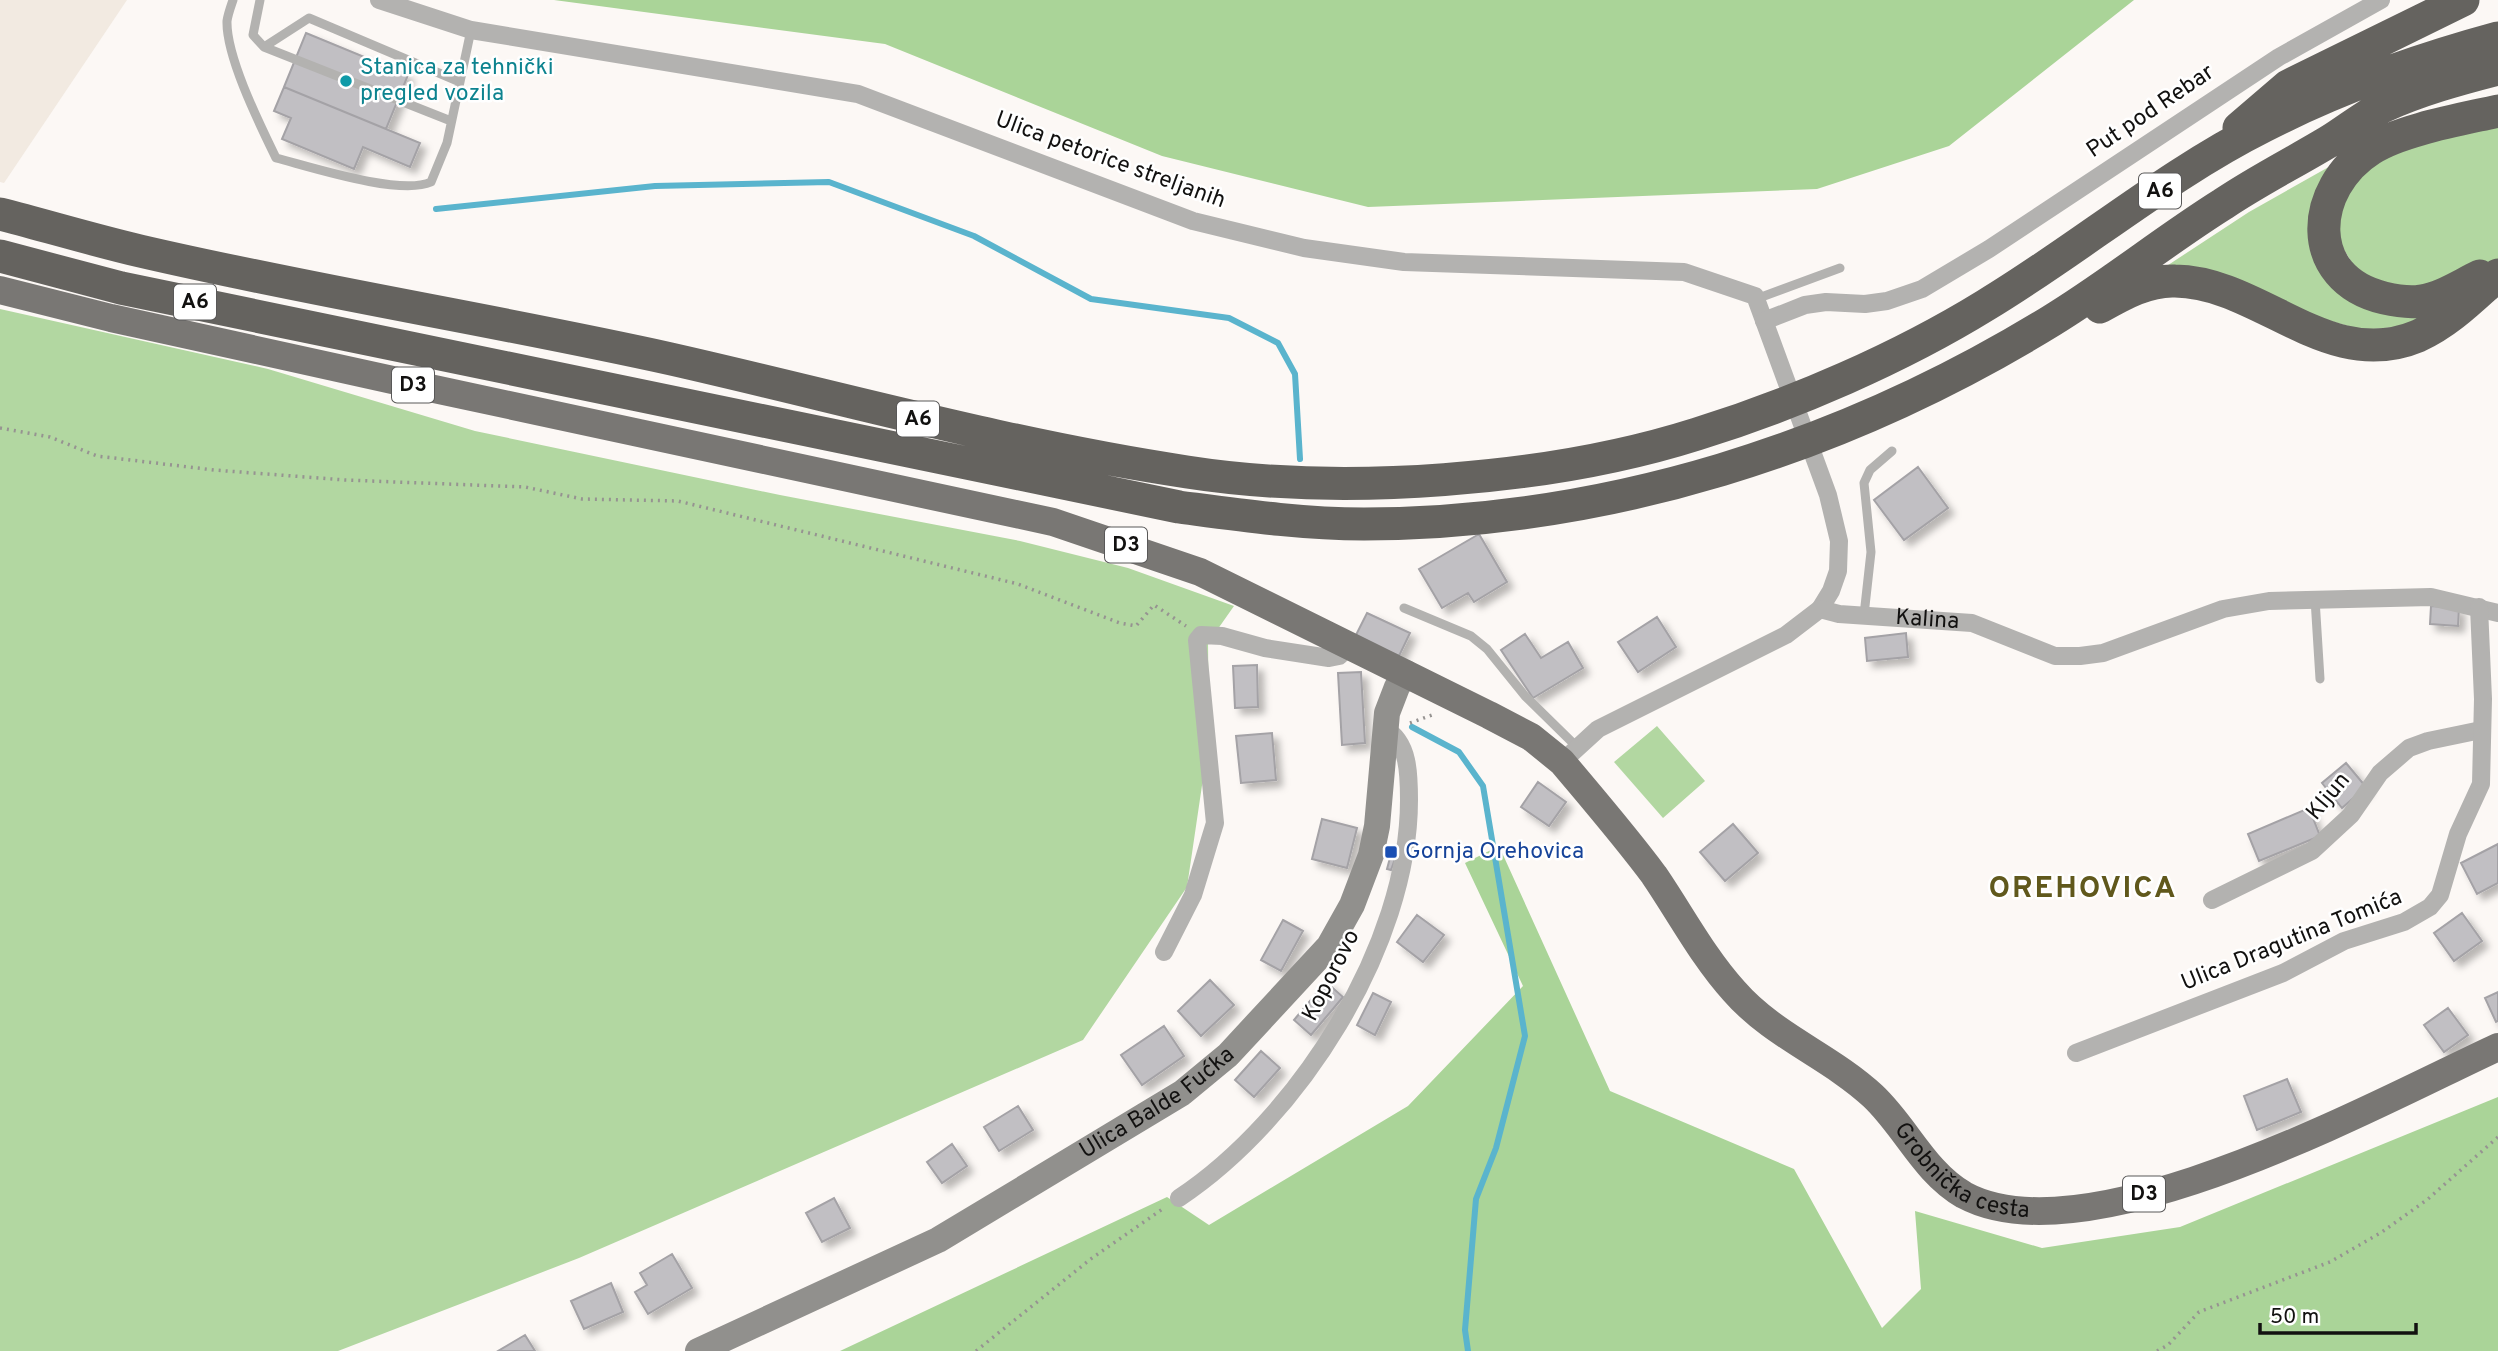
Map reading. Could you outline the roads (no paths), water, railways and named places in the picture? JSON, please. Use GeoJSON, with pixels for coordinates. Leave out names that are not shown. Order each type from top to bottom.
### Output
{"type":"FeatureCollection","features":[{"type":"Feature","properties":{"kind":"highway"},"geometry":{"type":"LineString","coordinates":[[2217,153],[2255,112],[2288,86],[2463,0]]}},
{"type":"Feature","properties":{"kind":"highway","name":"A6"},"geometry":{"type":"LineString","coordinates":[[0,214],[139,251],[671,359],[931,422],[1191,473],[1299,482],[1384,482],[1551,469],[1695,435],[1839,381],[1982,308],[2217,153],[2265,125],[2387,71],[2498,38]]}},
{"type":"Feature","properties":{"kind":"highway"},"geometry":{"type":"LineString","coordinates":[[2329,141],[2382,107],[2498,69]]}},
{"type":"Feature","properties":{"kind":"highway"},"geometry":{"type":"LineString","coordinates":[[2329,141],[2423,107],[2498,89]]}},
{"type":"Feature","properties":{"kind":"highway"},"geometry":{"type":"LineString","coordinates":[[2498,111],[2451,122],[2370,149],[2347,170],[2329,199],[2323,232],[2330,262],[2341,275],[2363,291],[2394,300],[2419,302],[2433,299],[2498,268]]}},
{"type":"Feature","properties":{"kind":"highway","name":"A6"},"geometry":{"type":"LineString","coordinates":[[0,256],[121,288],[391,341],[1145,500],[1270,519],[1360,524],[1531,513],[1635,494],[1724,470],[1841,429],[1955,374],[2053,320],[2224,202],[2329,141]]}},
{"type":"Feature","properties":{"kind":"highway"},"geometry":{"type":"LineString","coordinates":[[2015,342],[2063,328],[2124,293],[2175,281],[2228,293],[2340,342],[2379,345],[2416,337],[2441,324],[2498,275]]}},
{"type":"Feature","properties":{"kind":"main road","name":"D3"},"geometry":{"type":"LineString","coordinates":[[0,290],[111,318],[397,382],[1053,522],[1200,572],[1570,755]]}},
{"type":"Feature","properties":{"kind":"main road","name":"Ulica Balde Fućka"},"geometry":{"type":"LineString","coordinates":[[698,1351],[938,1240],[1182,1093],[1228,1055],[1329,946],[1352,905],[1371,855],[1377,826],[1385,729],[1391,700],[1406,673]]}},
{"type":"Feature","properties":{"kind":"main road","name":"Grobnička cesta"},"geometry":{"type":"LineString","coordinates":[[1570,755],[1732,989],[1762,1020],[1874,1097],[1933,1170],[1964,1194],[2000,1208],[2066,1210],[2130,1198],[2208,1177],[2498,1047]]}},
{"type":"Feature","properties":{"kind":"street","name":"Ulica petorice streljanih"},"geometry":{"type":"LineString","coordinates":[[379,0],[471,30],[858,94],[1193,221],[1304,248],[1404,262],[1684,272],[1756,299]]}},
{"type":"Feature","properties":{"kind":"street","name":"Put pod Rebar"},"geometry":{"type":"LineString","coordinates":[[1764,321],[1805,305],[1826,302],[1866,304],[1887,301],[1922,289],[1952,272],[2244,79],[2381,0]]}},
{"type":"Feature","properties":{"kind":"street"},"geometry":{"type":"LineString","coordinates":[[1570,755],[1609,723],[1786,635],[1820,609],[1831,591],[1840,556],[1828,495],[1756,299]]}},
{"type":"Feature","properties":{"kind":"street","name":"Kalina"},"geometry":{"type":"LineString","coordinates":[[1820,609],[1972,623],[2055,656],[2103,653],[2223,609],[2269,601],[2431,597],[2498,613]]}},
{"type":"Feature","properties":{"kind":"street","name":"Ulica Dragutina Tomića"},"geometry":{"type":"LineString","coordinates":[[2076,1054],[2283,972],[2344,941],[2420,915],[2440,895],[2458,834],[2481,783],[2483,699],[2479,607]]}},
{"type":"Feature","properties":{"kind":"street"},"geometry":{"type":"LineString","coordinates":[[1164,952],[1193,895],[1209,851],[1215,823],[1196,640],[1201,635],[1222,636],[1265,648],[1329,658],[1339,656],[1350,646]]}},
{"type":"Feature","properties":{"kind":"street","name":"Koporovo"},"geometry":{"type":"LineString","coordinates":[[1179,1198],[1225,1162],[1278,1108],[1306,1073],[1355,990],[1378,943],[1405,855],[1409,824],[1404,750],[1396,735],[1385,729]]}},
{"type":"Feature","properties":{"kind":"street","name":"Kljun"},"geometry":{"type":"LineString","coordinates":[[2212,900],[2312,851],[2351,815],[2380,772],[2409,748],[2481,730]]}},
{"type":"Feature","properties":{"kind":"lane"},"geometry":{"type":"LineString","coordinates":[[233,0],[227,20],[232,45],[257,118],[276,158],[390,185],[419,188],[431,182],[452,121],[471,30]]}},
{"type":"Feature","properties":{"kind":"lane"},"geometry":{"type":"LineString","coordinates":[[260,0],[253,35],[264,47],[452,121]]}},
{"type":"Feature","properties":{"kind":"lane"},"geometry":{"type":"LineString","coordinates":[[264,47],[309,18],[460,82]]}},
{"type":"Feature","properties":{"kind":"lane"},"geometry":{"type":"LineString","coordinates":[[1756,299],[1840,268]]}},
{"type":"Feature","properties":{"kind":"lane"},"geometry":{"type":"LineString","coordinates":[[1864,615],[1871,552],[1864,483],[1870,470],[1892,451]]}},
{"type":"Feature","properties":{"kind":"lane"},"geometry":{"type":"LineString","coordinates":[[2315,599],[2320,679]]}},
{"type":"Feature","properties":{"kind":"lane"},"geometry":{"type":"LineString","coordinates":[[1404,608],[1471,636],[1487,649],[1570,755]]}},
{"type":"Feature","properties":{"kind":"waterway"},"geometry":{"type":"LineString","coordinates":[[436,209],[655,186],[829,182],[974,236],[1091,299],[1229,318],[1278,343],[1295,374],[1300,459]]}},
{"type":"Feature","properties":{"kind":"waterway"},"geometry":{"type":"LineString","coordinates":[[1412,727],[1459,752],[1483,786],[1525,1036],[1496,1148],[1476,1199],[1465,1330],[1468,1351]]}},
{"type":"Feature","properties":{"kind":"place","name":"Stanica za tehnički pregled vozila"},"geometry":{"type":"Point","coordinates":[346,81]}},
{"type":"Feature","properties":{"kind":"place","name":"Gornja Orehovica"},"geometry":{"type":"Point","coordinates":[1391,852]}},
{"type":"Feature","properties":{"kind":"district","name":"OREHOVICA"},"geometry":{"type":"Point","coordinates":[2083,889]}}]}
